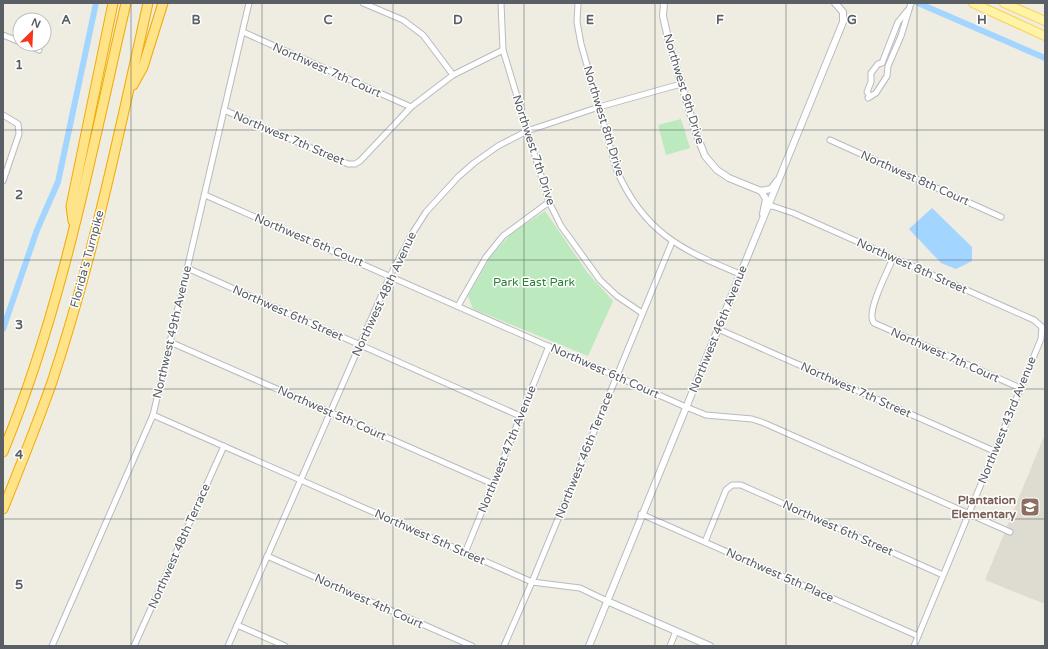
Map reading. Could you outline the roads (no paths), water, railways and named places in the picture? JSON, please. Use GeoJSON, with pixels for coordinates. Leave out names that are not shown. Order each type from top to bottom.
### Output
{"type":"FeatureCollection","features":[{"type":"Feature","properties":{"kind":"highway"},"geometry":{"type":"LineString","coordinates":[[74,226],[71,206],[113,3]]}},
{"type":"Feature","properties":{"kind":"highway","name":"Florida's Turnpike"},"geometry":{"type":"LineString","coordinates":[[3,452],[33,370],[62,274],[126,3]]}},
{"type":"Feature","properties":{"kind":"highway","name":"Florida's Turnpike"},"geometry":{"type":"LineString","coordinates":[[3,509],[52,381],[88,258],[148,3]]}},
{"type":"Feature","properties":{"kind":"highway"},"geometry":{"type":"LineString","coordinates":[[128,93],[143,67],[163,3]]}},
{"type":"Feature","properties":{"kind":"main road"},"geometry":{"type":"LineString","coordinates":[[973,3],[1045,36]]}},
{"type":"Feature","properties":{"kind":"main road"},"geometry":{"type":"LineString","coordinates":[[1004,3],[1045,21]]}},
{"type":"Feature","properties":{"kind":"street","name":"Northwest 49th Avenue"},"geometry":{"type":"LineString","coordinates":[[52,646],[153,415],[249,3]]}},
{"type":"Feature","properties":{"kind":"street"},"geometry":{"type":"LineString","coordinates":[[364,3],[403,20],[423,35],[453,75]]}},
{"type":"Feature","properties":{"kind":"street","name":"Northwest 7th Drive"},"geometry":{"type":"LineString","coordinates":[[501,3],[503,50],[549,202],[561,226],[600,280],[617,296],[642,313]]}},
{"type":"Feature","properties":{"kind":"street","name":"Northwest 8th Drive"},"geometry":{"type":"LineString","coordinates":[[578,3],[577,22],[581,44],[617,170],[626,189],[638,209],[672,242],[698,257],[740,274]]}},
{"type":"Feature","properties":{"kind":"street","name":"Northwest 9th Drive"},"geometry":{"type":"LineString","coordinates":[[664,3],[663,16],[668,38],[696,133],[705,156],[717,170],[729,178],[760,191]]}},
{"type":"Feature","properties":{"kind":"street"},"geometry":{"type":"LineString","coordinates":[[766,207],[774,195],[778,179],[843,22],[843,12],[835,3]]}},
{"type":"Feature","properties":{"kind":"street"},"geometry":{"type":"LineString","coordinates":[[908,10],[898,22],[882,63],[878,64],[871,73],[871,82],[867,92],[869,97],[873,95],[887,76],[888,66],[901,36],[911,3]]}},
{"type":"Feature","properties":{"kind":"street","name":"Northwest 7th Court"},"geometry":{"type":"LineString","coordinates":[[243,32],[411,107]]}},
{"type":"Feature","properties":{"kind":"street"},"geometry":{"type":"LineString","coordinates":[[411,107],[453,75],[503,50]]}},
{"type":"Feature","properties":{"kind":"street"},"geometry":{"type":"LineString","coordinates":[[871,82],[880,86]]}},
{"type":"Feature","properties":{"kind":"street","name":"Northwest 48th Avenue"},"geometry":{"type":"LineString","coordinates":[[228,646],[390,276],[412,234],[441,195],[474,163],[498,146],[527,131],[599,107],[681,84]]}},
{"type":"Feature","properties":{"kind":"street","name":"Northwest 7th Street"},"geometry":{"type":"LineString","coordinates":[[224,110],[348,164],[354,164],[360,161],[411,107]]}},
{"type":"Feature","properties":{"kind":"street"},"geometry":{"type":"LineString","coordinates":[[3,115],[18,124],[19,134],[3,181]]}},
{"type":"Feature","properties":{"kind":"street","name":"Northwest 8th Court"},"geometry":{"type":"LineString","coordinates":[[830,140],[1001,217]]}},
{"type":"Feature","properties":{"kind":"street"},"geometry":{"type":"LineString","coordinates":[[766,207],[766,199],[760,191],[770,189],[778,179]]}},
{"type":"Feature","properties":{"kind":"street","name":"Northwest 6th Court"},"geometry":{"type":"LineString","coordinates":[[205,195],[686,407],[706,414],[764,423],[1010,532]]}},
{"type":"Feature","properties":{"kind":"street"},"geometry":{"type":"LineString","coordinates":[[774,195],[775,203],[780,209]]}},
{"type":"Feature","properties":{"kind":"street"},"geometry":{"type":"LineString","coordinates":[[458,306],[486,257],[503,236],[549,202]]}},
{"type":"Feature","properties":{"kind":"street","name":"Northwest 8th Street"},"geometry":{"type":"LineString","coordinates":[[766,207],[780,209],[893,258],[1034,320],[1042,327]]}},
{"type":"Feature","properties":{"kind":"street","name":"Northwest 46th Avenue"},"geometry":{"type":"LineString","coordinates":[[589,646],[763,218],[766,207]]}},
{"type":"Feature","properties":{"kind":"street","name":"Northwest 46th Terrace"},"geometry":{"type":"LineString","coordinates":[[504,646],[532,582],[672,242]]}},
{"type":"Feature","properties":{"kind":"street","name":"Northwest 7th Court"},"geometry":{"type":"LineString","coordinates":[[893,258],[872,310],[871,320],[878,326],[1020,388]]}},
{"type":"Feature","properties":{"kind":"street","name":"Northwest 6th Street"},"geometry":{"type":"LineString","coordinates":[[187,268],[520,416]]}},
{"type":"Feature","properties":{"kind":"street","name":"Northwest 43rd Avenue"},"geometry":{"type":"LineString","coordinates":[[914,646],[1040,339],[1042,327]]}},
{"type":"Feature","properties":{"kind":"street","name":"Northwest 7th Street"},"geometry":{"type":"LineString","coordinates":[[718,329],[994,451]]}},
{"type":"Feature","properties":{"kind":"street","name":"Northwest 5th Court"},"geometry":{"type":"LineString","coordinates":[[170,342],[493,484]]}},
{"type":"Feature","properties":{"kind":"street","name":"Northwest 47th Avenue"},"geometry":{"type":"LineString","coordinates":[[465,553],[548,346]]}},
{"type":"Feature","properties":{"kind":"street","name":"Northwest 5th Street"},"geometry":{"type":"LineString","coordinates":[[153,415],[532,582],[580,588],[710,646]]}},
{"type":"Feature","properties":{"kind":"street","name":"Northwest 48th Terrace"},"geometry":{"type":"LineString","coordinates":[[134,646],[224,446]]}},
{"type":"Feature","properties":{"kind":"street","name":"Northwest 6th Street"},"geometry":{"type":"LineString","coordinates":[[705,542],[726,490],[732,485],[741,485],[943,575]]}},
{"type":"Feature","properties":{"kind":"street","name":"Northwest 5th Place"},"geometry":{"type":"LineString","coordinates":[[642,514],[918,636]]}},
{"type":"Feature","properties":{"kind":"street","name":"Northwest 4th Court"},"geometry":{"type":"LineString","coordinates":[[267,556],[472,646]]}},
{"type":"Feature","properties":{"kind":"street"},"geometry":{"type":"LineString","coordinates":[[237,625],[285,646]]}},
{"type":"Feature","properties":{"kind":"street"},"geometry":{"type":"LineString","coordinates":[[670,646],[676,631]]}},
{"type":"Feature","properties":{"kind":"water"},"geometry":{"type":"Polygon","coordinates":[[[932,208],[972,247],[972,261],[956,269],[941,263],[909,229],[932,208]]]}},
{"type":"Feature","properties":{"kind":"waterway"},"geometry":{"type":"LineString","coordinates":[[3,329],[37,230],[58,182],[96,3]]}},
{"type":"Feature","properties":{"kind":"waterway"},"geometry":{"type":"LineString","coordinates":[[918,3],[1045,58]]}},
{"type":"Feature","properties":{"kind":"place","name":"Plantation Elementary"},"geometry":{"type":"Point","coordinates":[1030,507]}},
{"type":"Feature","properties":{"kind":"park label","name":"Park East Park"},"geometry":{"type":"Point","coordinates":[534,282]}}]}
